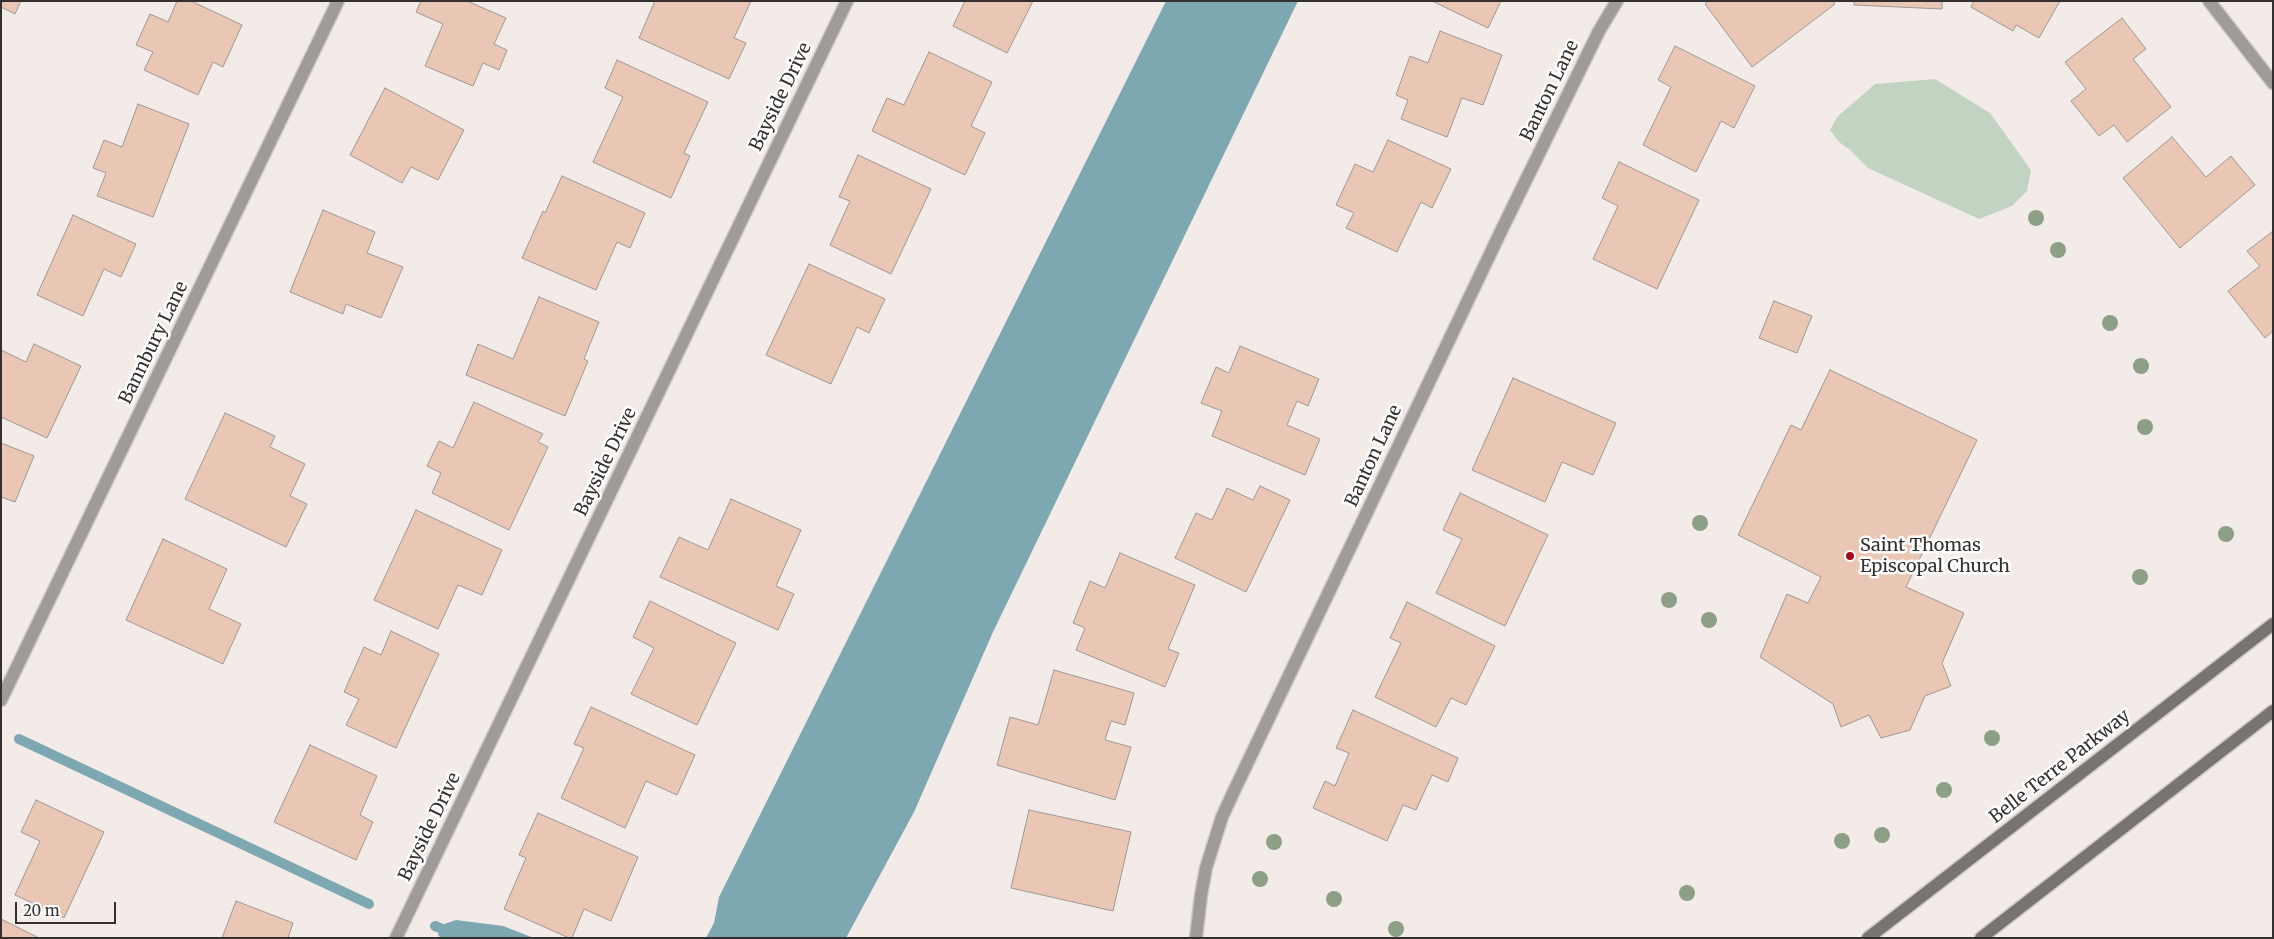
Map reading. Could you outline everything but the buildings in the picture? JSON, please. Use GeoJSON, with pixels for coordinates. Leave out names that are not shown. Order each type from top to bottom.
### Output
{"type":"FeatureCollection","features":[{"type":"Feature","properties":{"kind":"main road","name":"Belle Terre Parkway"},"geometry":{"type":"LineString","coordinates":[[1868,938],[2273,624]]}},
{"type":"Feature","properties":{"kind":"main road"},"geometry":{"type":"LineString","coordinates":[[1981,938],[2273,711]]}},
{"type":"Feature","properties":{"kind":"street","name":"Bannbury Lane"},"geometry":{"type":"LineString","coordinates":[[1,700],[338,1]]}},
{"type":"Feature","properties":{"kind":"street","name":"Bayside Drive"},"geometry":{"type":"LineString","coordinates":[[396,938],[847,1]]}},
{"type":"Feature","properties":{"kind":"street","name":"Banton Lane"},"geometry":{"type":"LineString","coordinates":[[1196,938],[1206,868],[1230,800],[1503,227],[1599,31],[1616,1]]}},
{"type":"Feature","properties":{"kind":"street"},"geometry":{"type":"LineString","coordinates":[[2209,1],[2273,83]]}},
{"type":"Feature","properties":{"kind":"green space"},"geometry":{"type":"Polygon","coordinates":[[[1935,79],[1990,113],[2031,170],[2027,191],[2012,206],[1979,219],[1868,168],[1839,142],[1830,130],[1837,117],[1875,84],[1935,79]]]}},
{"type":"Feature","properties":{"kind":"water"},"geometry":{"type":"Polygon","coordinates":[[[1166,1],[1298,1],[993,632],[914,812],[846,938],[706,938],[714,923],[719,897],[1166,1]]]}},
{"type":"Feature","properties":{"kind":"water"},"geometry":{"type":"Polygon","coordinates":[[[456,920],[503,926],[534,938],[441,938],[438,935],[441,925],[456,920]]]}},
{"type":"Feature","properties":{"kind":"waterway"},"geometry":{"type":"LineString","coordinates":[[19,739],[369,904]]}},
{"type":"Feature","properties":{"kind":"waterway"},"geometry":{"type":"LineString","coordinates":[[435,926],[440,928]]}},
{"type":"Feature","properties":{"kind":"place","name":"Saint Thomas Episcopal Church"},"geometry":{"type":"Point","coordinates":[1850,556]}}]}
